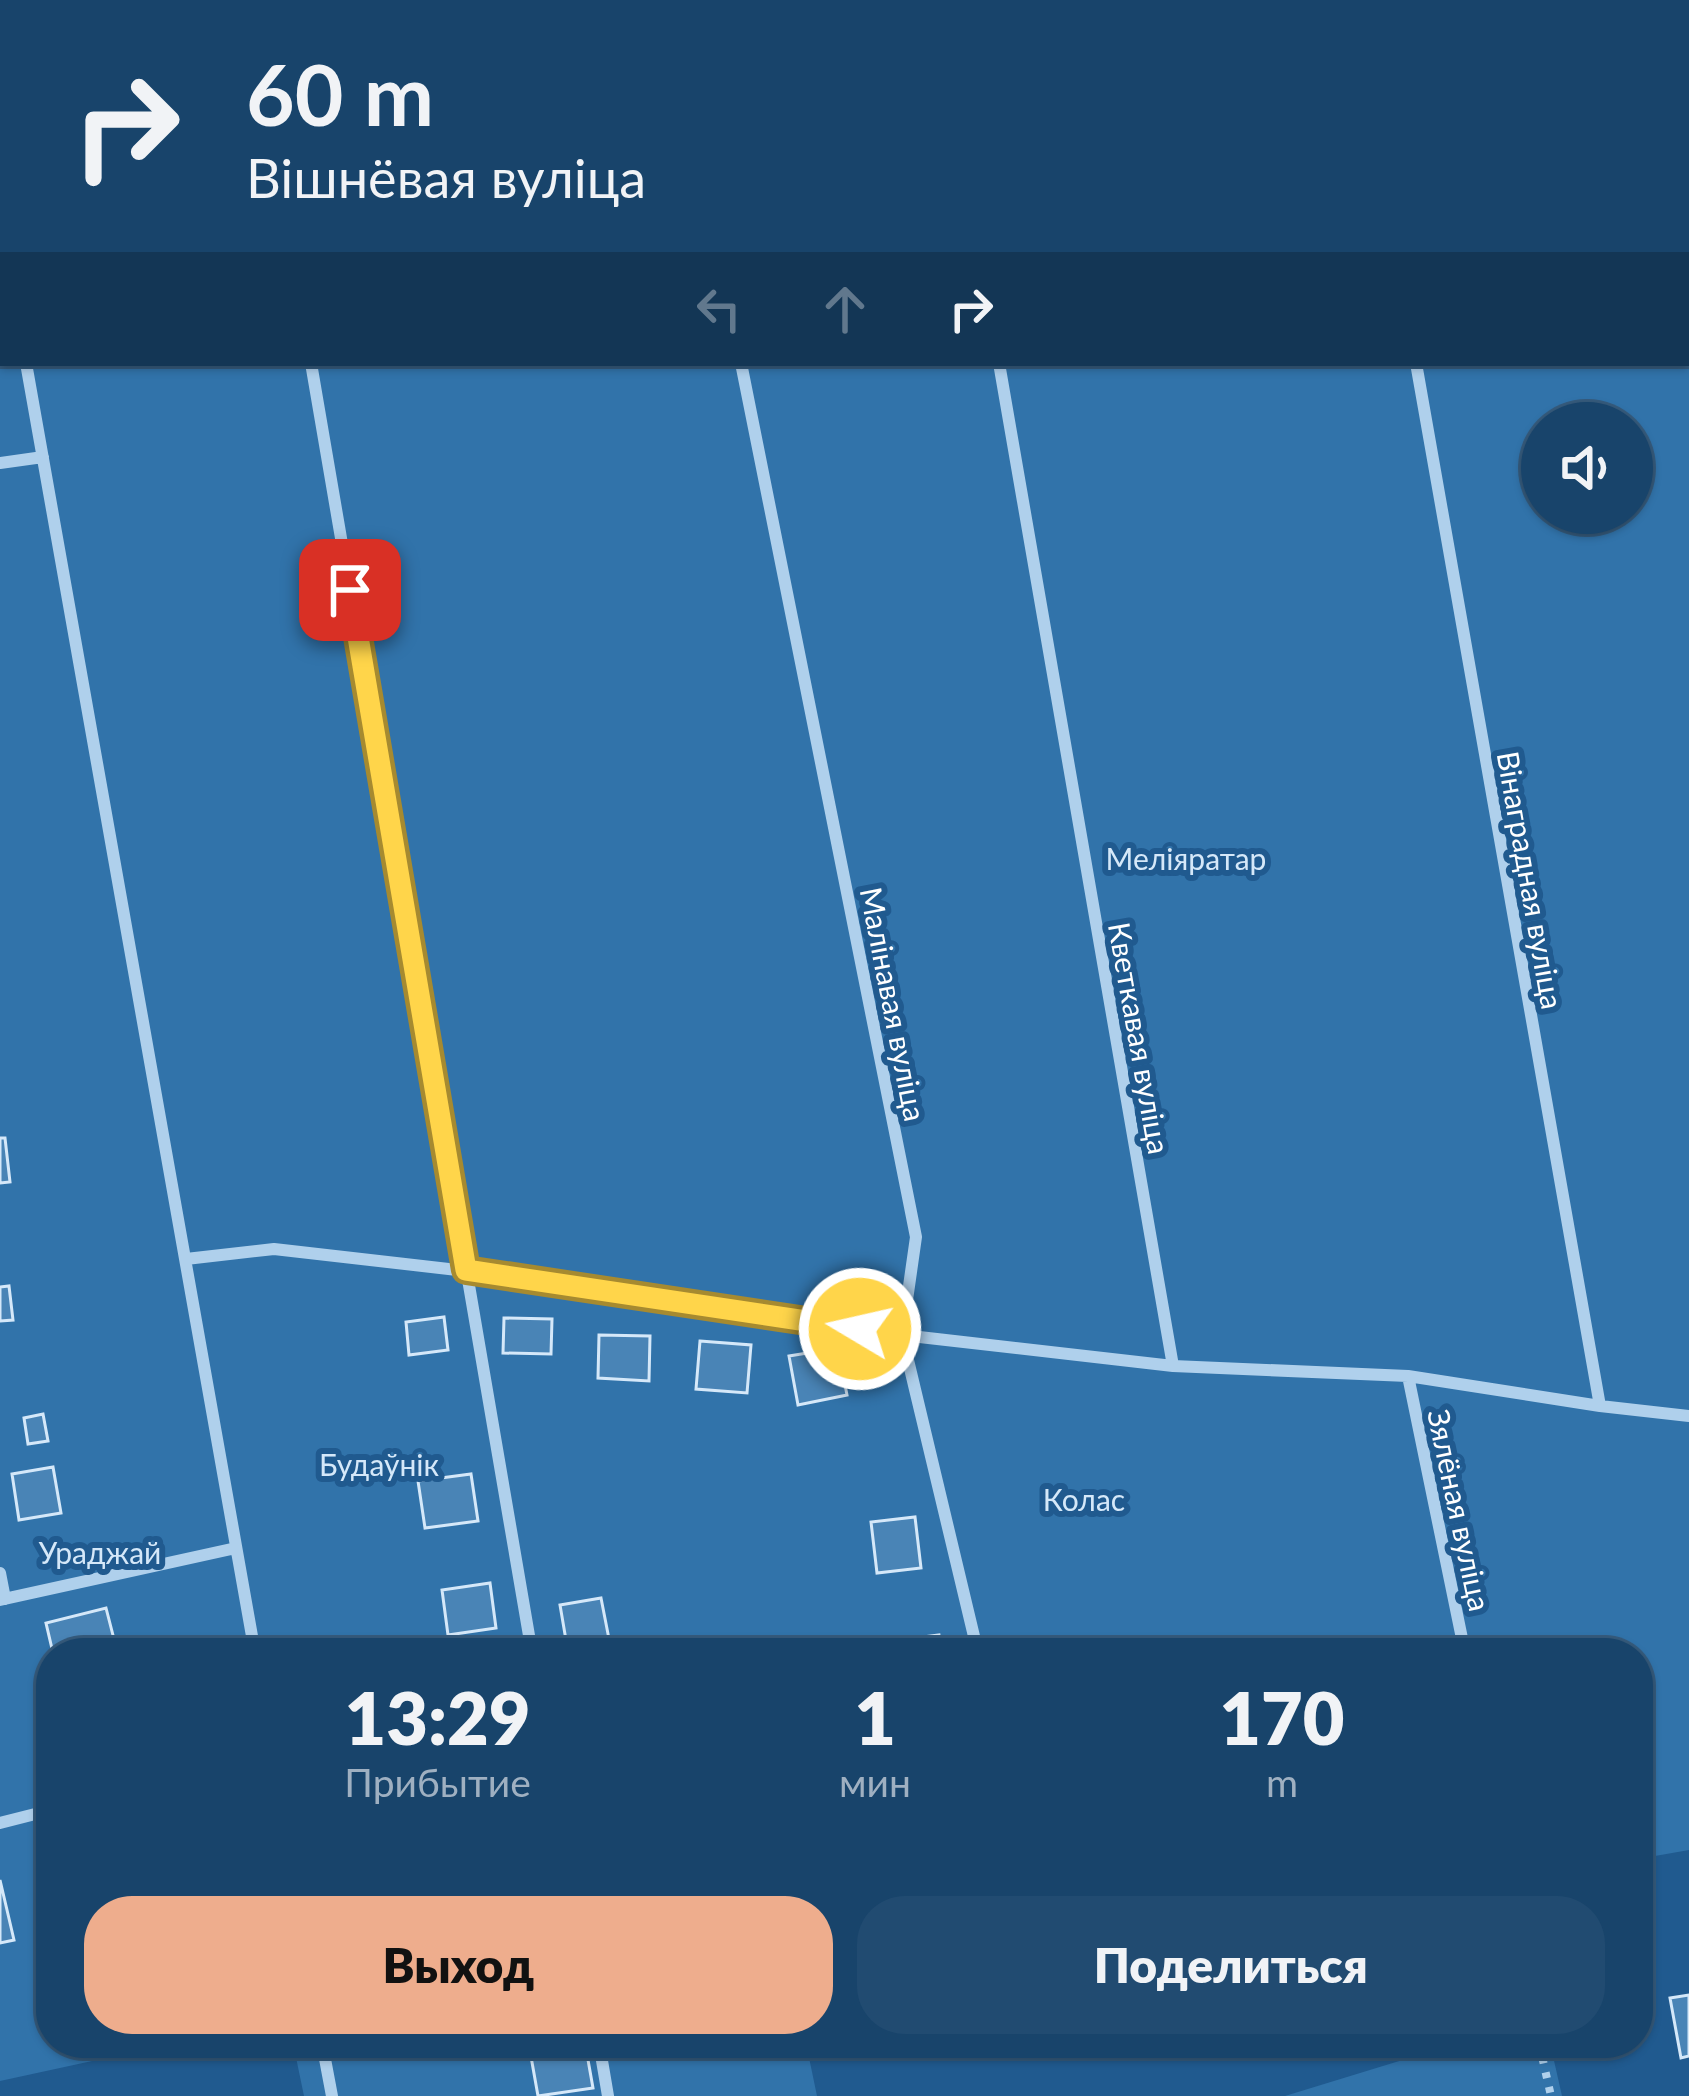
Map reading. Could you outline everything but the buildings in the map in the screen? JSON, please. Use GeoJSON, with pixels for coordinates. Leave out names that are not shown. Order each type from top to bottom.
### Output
{"type":"FeatureCollection","features":[{"type":"Feature","properties":{"kind":"street"},"geometry":{"type":"LineString","coordinates":[[27,366],[252,1638]]}},
{"type":"Feature","properties":{"kind":"street"},"geometry":{"type":"LineString","coordinates":[[312,366],[529,1638]]}},
{"type":"Feature","properties":{"kind":"street","name":"Малінавая вуліца"},"geometry":{"type":"LineString","coordinates":[[741,366],[916,1237],[902,1335],[974,1638]]}},
{"type":"Feature","properties":{"kind":"street","name":"Кветкавая вуліца"},"geometry":{"type":"LineString","coordinates":[[1000,366],[1173,1366]]}},
{"type":"Feature","properties":{"kind":"street","name":"Вінаградная вуліца"},"geometry":{"type":"LineString","coordinates":[[1417,366],[1600,1406]]}},
{"type":"Feature","properties":{"kind":"street"},"geometry":{"type":"LineString","coordinates":[[0,463],[43,457]]}},
{"type":"Feature","properties":{"kind":"street"},"geometry":{"type":"LineString","coordinates":[[186,1259],[274,1249],[466,1270],[902,1335],[1173,1366],[1408,1376],[1689,1416]]}},
{"type":"Feature","properties":{"kind":"street","name":"Зялёная вуліца"},"geometry":{"type":"LineString","coordinates":[[1408,1376],[1462,1638]]}},
{"type":"Feature","properties":{"kind":"street"},"geometry":{"type":"LineString","coordinates":[[0,1573],[3,1600],[236,1548]]}},
{"type":"Feature","properties":{"kind":"street"},"geometry":{"type":"LineString","coordinates":[[0,1823],[36,1814]]}},
{"type":"Feature","properties":{"kind":"street"},"geometry":{"type":"LineString","coordinates":[[325,2058],[332,2096]]}},
{"type":"Feature","properties":{"kind":"street"},"geometry":{"type":"LineString","coordinates":[[602,2058],[608,2096]]}},
{"type":"Feature","properties":{"kind":"path"},"geometry":{"type":"LineString","coordinates":[[1542,2058],[1551,2096]]}},
{"type":"Feature","properties":{"kind":"green space","name":"Меліяратар"},"geometry":{"type":"Polygon","coordinates":[[[0,366],[1689,366],[1689,1850],[1653,1856],[1653,1638],[36,1638],[36,2058],[106,2058],[0,2081],[0,366]]]}},
{"type":"Feature","properties":{"kind":"green space"},"geometry":{"type":"Polygon","coordinates":[[[296,2058],[809,2058],[817,2096],[304,2096],[296,2058]]]}},
{"type":"Feature","properties":{"kind":"green space"},"geometry":{"type":"Polygon","coordinates":[[[1409,2058],[1553,2058],[1562,2096],[1285,2096],[1409,2058]]]}},
{"type":"Feature","properties":{"kind":"route"},"geometry":{"type":"LineString","coordinates":[[350,590],[466,1270],[860,1329]]}},
{"type":"Feature","properties":{"kind":"park label","name":"Будаўнік"},"geometry":{"type":"Point","coordinates":[379,1464]}},
{"type":"Feature","properties":{"kind":"park label","name":"Колас"},"geometry":{"type":"Point","coordinates":[1084,1499]}},
{"type":"Feature","properties":{"kind":"park label","name":"Ураджай"},"geometry":{"type":"Point","coordinates":[100,1552]}}]}
